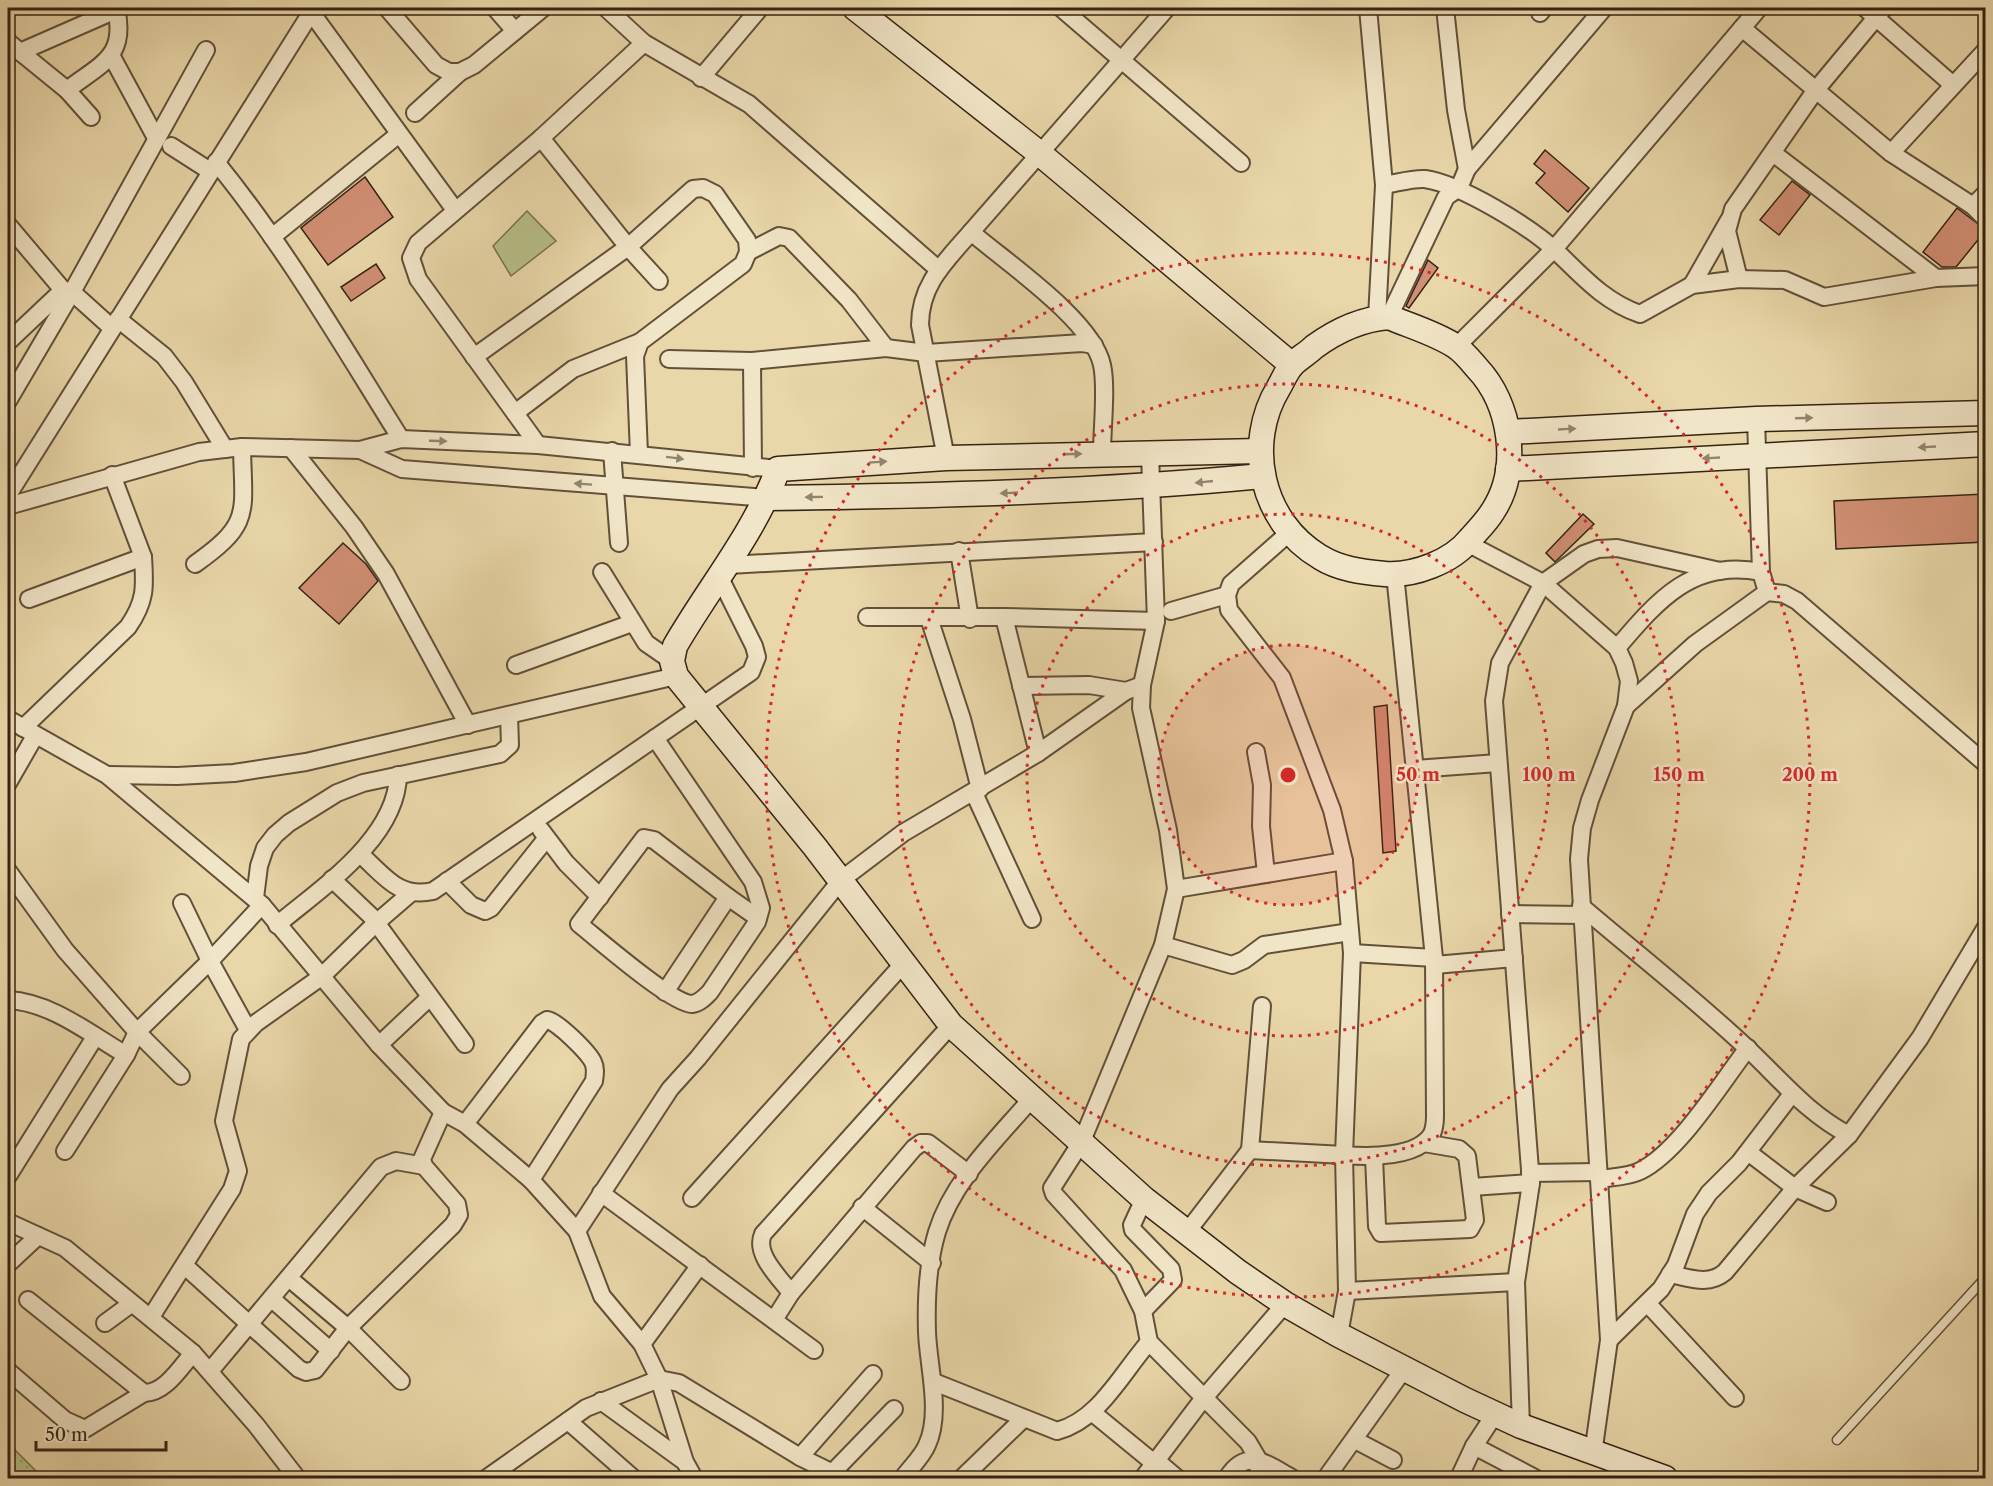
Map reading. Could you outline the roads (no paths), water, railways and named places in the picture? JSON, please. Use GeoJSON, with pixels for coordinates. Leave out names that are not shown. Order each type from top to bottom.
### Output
{"type":"FeatureCollection","features":[{"type":"Feature","properties":{"kind":"street"},"geometry":{"type":"LineString","coordinates":[[387,8],[436,65],[448,72],[460,72]]}},
{"type":"Feature","properties":{"kind":"street"},"geometry":{"type":"LineString","coordinates":[[495,8],[515,31]]}},
{"type":"Feature","properties":{"kind":"street"},"geometry":{"type":"LineString","coordinates":[[415,113],[460,72],[474,65],[543,8]]}},
{"type":"Feature","properties":{"kind":"street"},"geometry":{"type":"LineString","coordinates":[[606,8],[644,44],[749,104],[939,270]]}},
{"type":"Feature","properties":{"kind":"street"},"geometry":{"type":"LineString","coordinates":[[701,78],[760,8]]}},
{"type":"Feature","properties":{"kind":"street"},"geometry":{"type":"LineString","coordinates":[[855,8],[1039,153],[1292,365]]}},
{"type":"Feature","properties":{"kind":"street"},"geometry":{"type":"LineString","coordinates":[[1061,8],[1241,163]]}},
{"type":"Feature","properties":{"kind":"street"},"geometry":{"type":"LineString","coordinates":[[946,458],[920,325],[920,305],[939,270],[1167,8]]}},
{"type":"Feature","properties":{"kind":"street"},"geometry":{"type":"LineString","coordinates":[[1368,8],[1384,185],[1383,317]]}},
{"type":"Feature","properties":{"kind":"street"},"geometry":{"type":"LineString","coordinates":[[1445,8],[1456,110],[1467,169]]}},
{"type":"Feature","properties":{"kind":"street"},"geometry":{"type":"LineString","coordinates":[[1383,317],[1446,197],[1459,188],[1467,169],[1604,8]]}},
{"type":"Feature","properties":{"kind":"street"},"geometry":{"type":"LineString","coordinates":[[1456,346],[1554,249],[1759,8]]}},
{"type":"Feature","properties":{"kind":"street"},"geometry":{"type":"LineString","coordinates":[[14,47],[116,9],[120,34],[118,45],[111,55],[67,90]]}},
{"type":"Feature","properties":{"kind":"street"},"geometry":{"type":"LineString","coordinates":[[8,495],[311,9],[455,210]]}},
{"type":"Feature","properties":{"kind":"street"},"geometry":{"type":"LineString","coordinates":[[1692,285],[1753,176],[1773,153],[1815,91],[1875,11],[1953,85]]}},
{"type":"Feature","properties":{"kind":"street"},"geometry":{"type":"LineString","coordinates":[[1742,28],[1891,153],[1973,206],[1986,219]]}},
{"type":"Feature","properties":{"kind":"street"},"geometry":{"type":"LineString","coordinates":[[538,445],[418,279],[411,258],[417,243],[541,138],[644,44]]}},
{"type":"Feature","properties":{"kind":"street"},"geometry":{"type":"LineString","coordinates":[[14,47],[67,90],[91,117]]}},
{"type":"Feature","properties":{"kind":"street"},"geometry":{"type":"LineString","coordinates":[[8,402],[67,291],[206,50]]}},
{"type":"Feature","properties":{"kind":"street"},"geometry":{"type":"LineString","coordinates":[[1891,153],[1986,50]]}},
{"type":"Feature","properties":{"kind":"street"},"geometry":{"type":"LineString","coordinates":[[111,55],[156,138]]}},
{"type":"Feature","properties":{"kind":"street"},"geometry":{"type":"LineString","coordinates":[[272,237],[399,134]]}},
{"type":"Feature","properties":{"kind":"street"},"geometry":{"type":"LineString","coordinates":[[541,138],[628,247],[659,281]]}},
{"type":"Feature","properties":{"kind":"street"},"geometry":{"type":"LineString","coordinates":[[171,146],[213,167],[246,199],[401,439]]}},
{"type":"Feature","properties":{"kind":"street"},"geometry":{"type":"LineString","coordinates":[[1773,153],[1936,278]]}},
{"type":"Feature","properties":{"kind":"street"},"geometry":{"type":"LineString","coordinates":[[1384,185],[1424,179],[1459,188],[1483,201],[1554,249],[1603,296],[1640,314],[1692,285],[1739,279],[1785,280],[1824,297],[1936,278],[1986,276]]}},
{"type":"Feature","properties":{"kind":"street"},"geometry":{"type":"LineString","coordinates":[[474,357],[628,247],[693,189],[703,188],[715,194],[747,240],[748,252],[743,264],[640,342],[573,369],[515,413]]}},
{"type":"Feature","properties":{"kind":"street"},"geometry":{"type":"LineString","coordinates":[[1973,206],[1986,193]]}},
{"type":"Feature","properties":{"kind":"street"},"geometry":{"type":"LineString","coordinates":[[1731,216],[1727,231],[1739,279]]}},
{"type":"Feature","properties":{"kind":"street"},"geometry":{"type":"LineString","coordinates":[[8,225],[67,291],[164,356],[234,448],[243,511],[235,531],[223,544],[195,564]]}},
{"type":"Feature","properties":{"kind":"street"},"geometry":{"type":"LineString","coordinates":[[971,232],[1071,316],[1094,345],[1102,366],[1102,453]]}},
{"type":"Feature","properties":{"kind":"street"},"geometry":{"type":"LineString","coordinates":[[748,252],[779,236],[789,238],[849,300],[886,348]]}},
{"type":"Feature","properties":{"kind":"street"},"geometry":{"type":"LineString","coordinates":[[8,342],[67,291]]}},
{"type":"Feature","properties":{"kind":"street"},"geometry":{"type":"LineString","coordinates":[[1383,317],[1456,346],[1492,384],[1509,432],[1508,469],[1494,510],[1467,543],[1438,562],[1421,569],[1395,574],[1356,572],[1320,557],[1290,532],[1272,506],[1262,476],[1259,451],[1268,405],[1292,365],[1325,339],[1348,327],[1383,317]]}},
{"type":"Feature","properties":{"kind":"street"},"geometry":{"type":"LineString","coordinates":[[639,454],[635,356],[640,342]]}},
{"type":"Feature","properties":{"kind":"street"},"geometry":{"type":"LineString","coordinates":[[669,359],[752,361],[886,348],[926,353],[1082,343],[1094,345]]}},
{"type":"Feature","properties":{"kind":"street"},"geometry":{"type":"LineString","coordinates":[[752,361],[753,468]]}},
{"type":"Feature","properties":{"kind":"street"},"geometry":{"type":"LineString","coordinates":[[1509,432],[1756,419],[1986,413]]}},
{"type":"Feature","properties":{"kind":"street"},"geometry":{"type":"LineString","coordinates":[[1756,419],[1761,572],[1767,592]]}},
{"type":"Feature","properties":{"kind":"street"},"geometry":{"type":"LineString","coordinates":[[8,506],[199,452],[234,448],[360,450],[401,439],[538,445],[778,469],[946,458],[1259,451]]}},
{"type":"Feature","properties":{"kind":"street"},"geometry":{"type":"LineString","coordinates":[[1508,469],[1986,444]]}},
{"type":"Feature","properties":{"kind":"street"},"geometry":{"type":"LineString","coordinates":[[291,448],[354,527],[386,573],[468,725]]}},
{"type":"Feature","properties":{"kind":"street"},"geometry":{"type":"LineString","coordinates":[[360,450],[402,469],[767,498],[948,495],[1152,487],[1262,476]]}},
{"type":"Feature","properties":{"kind":"street"},"geometry":{"type":"LineString","coordinates":[[612,451],[619,543]]}},
{"type":"Feature","properties":{"kind":"street"},"geometry":{"type":"LineString","coordinates":[[1150,454],[1156,621],[1142,685],[1141,708],[1168,830],[1176,889],[1163,945],[1082,1141],[1052,1188],[1054,1194],[1112,1254],[1135,1291],[1143,1311],[1149,1342],[1203,1399],[1239,1431],[1258,1459],[1292,1479]]}},
{"type":"Feature","properties":{"kind":"street"},"geometry":{"type":"LineString","coordinates":[[674,668],[675,646],[724,572],[767,498],[778,469]]}},
{"type":"Feature","properties":{"kind":"street"},"geometry":{"type":"LineString","coordinates":[[8,783],[29,732],[128,627],[140,610],[145,590],[143,557],[112,475]]}},
{"type":"Feature","properties":{"kind":"street"},"geometry":{"type":"LineString","coordinates":[[1290,532],[1231,584],[1227,595],[1229,610],[1282,678],[1332,810],[1344,861],[1353,953],[1344,1155],[1347,1291],[1339,1335]]}},
{"type":"Feature","properties":{"kind":"street"},"geometry":{"type":"LineString","coordinates":[[724,572],[959,551],[1154,542]]}},
{"type":"Feature","properties":{"kind":"street"},"geometry":{"type":"LineString","coordinates":[[1467,543],[1543,583],[1617,648],[1629,681],[1626,706],[1582,828],[1581,910],[1609,1340],[1593,1454]]}},
{"type":"Feature","properties":{"kind":"street"},"geometry":{"type":"LineString","coordinates":[[1521,1425],[1516,1282],[1530,1178],[1494,701],[1500,663],[1543,583],[1584,554],[1598,549],[1617,548],[1720,571]]}},
{"type":"Feature","properties":{"kind":"street"},"geometry":{"type":"LineString","coordinates":[[959,551],[970,619]]}},
{"type":"Feature","properties":{"kind":"street"},"geometry":{"type":"LineString","coordinates":[[29,599],[143,557]]}},
{"type":"Feature","properties":{"kind":"street"},"geometry":{"type":"LineString","coordinates":[[1617,648],[1654,604],[1701,575],[1741,568],[1761,572]]}},
{"type":"Feature","properties":{"kind":"street"},"geometry":{"type":"LineString","coordinates":[[602,572],[646,643],[674,668],[701,706],[841,880],[951,1025],[1144,1198],[1285,1304],[1339,1335],[1495,1414],[1640,1474],[1665,1479]]}},
{"type":"Feature","properties":{"kind":"street"},"geometry":{"type":"LineString","coordinates":[[360,854],[399,889],[418,894],[433,891],[751,672],[756,665],[754,646],[724,572]]}},
{"type":"Feature","properties":{"kind":"street"},"geometry":{"type":"LineString","coordinates":[[1250,1150],[1374,1157],[1417,1148],[1433,1133],[1436,1116],[1435,961],[1395,574]]}},
{"type":"Feature","properties":{"kind":"street"},"geometry":{"type":"LineString","coordinates":[[1626,706],[1695,644],[1767,592],[1784,594],[1797,601],[1986,764]]}},
{"type":"Feature","properties":{"kind":"street"},"geometry":{"type":"LineString","coordinates":[[1171,611],[1227,595]]}},
{"type":"Feature","properties":{"kind":"street"},"geometry":{"type":"LineString","coordinates":[[867,617],[970,619],[1004,617],[1156,621]]}},
{"type":"Feature","properties":{"kind":"street"},"geometry":{"type":"LineString","coordinates":[[1004,617],[1038,753]]}},
{"type":"Feature","properties":{"kind":"street"},"geometry":{"type":"LineString","coordinates":[[929,618],[962,719],[977,791],[1032,920]]}},
{"type":"Feature","properties":{"kind":"street"},"geometry":{"type":"LineString","coordinates":[[516,665],[632,623]]}},
{"type":"Feature","properties":{"kind":"street"},"geometry":{"type":"LineString","coordinates":[[107,775],[177,776],[234,773],[306,762],[509,716],[674,668]]}},
{"type":"Feature","properties":{"kind":"street"},"geometry":{"type":"LineString","coordinates":[[1021,686],[1089,685],[1126,692]]}},
{"type":"Feature","properties":{"kind":"street"},"geometry":{"type":"LineString","coordinates":[[577,1231],[670,1089],[699,1058],[841,880],[903,833],[977,791],[1038,753],[1126,692],[1142,685]]}},
{"type":"Feature","properties":{"kind":"street"},"geometry":{"type":"LineString","coordinates":[[65,1151],[126,1055],[136,1032],[210,961],[258,901],[259,866],[265,848],[289,823],[337,793],[363,783],[500,754],[510,746],[509,716]]}},
{"type":"Feature","properties":{"kind":"street"},"geometry":{"type":"LineString","coordinates":[[8,719],[107,775],[258,901],[379,1045],[443,1112],[465,1124],[531,1180],[577,1231],[602,1296],[642,1344],[659,1379],[688,1473]]}},
{"type":"Feature","properties":{"kind":"street"},"geometry":{"type":"LineString","coordinates":[[655,738],[753,882],[761,908],[758,918],[703,999],[694,1004],[686,1003],[665,992],[579,924],[644,838],[649,838],[758,918]]}},
{"type":"Feature","properties":{"kind":"street"},"geometry":{"type":"LineString","coordinates":[[1256,752],[1262,785],[1261,825],[1266,874]]}},
{"type":"Feature","properties":{"kind":"street"},"geometry":{"type":"LineString","coordinates":[[1415,769],[1498,763]]}},
{"type":"Feature","properties":{"kind":"street"},"geometry":{"type":"LineString","coordinates":[[277,925],[360,854],[396,796],[398,775]]}},
{"type":"Feature","properties":{"kind":"street"},"geometry":{"type":"LineString","coordinates":[[535,820],[546,839],[600,897]]}},
{"type":"Feature","properties":{"kind":"street"},"geometry":{"type":"LineString","coordinates":[[447,881],[471,905],[485,911],[491,908],[546,839]]}},
{"type":"Feature","properties":{"kind":"street"},"geometry":{"type":"LineString","coordinates":[[1176,889],[1344,861]]}},
{"type":"Feature","properties":{"kind":"street"},"geometry":{"type":"LineString","coordinates":[[8,871],[65,950],[136,1032],[181,1076]]}},
{"type":"Feature","properties":{"kind":"street"},"geometry":{"type":"LineString","coordinates":[[332,879],[376,923],[465,1044]]}},
{"type":"Feature","properties":{"kind":"street"},"geometry":{"type":"LineString","coordinates":[[151,1317],[232,1189],[238,1171],[224,1121],[238,1050],[248,1030],[321,977],[376,923],[412,892]]}},
{"type":"Feature","properties":{"kind":"street"},"geometry":{"type":"LineString","coordinates":[[665,992],[728,897]]}},
{"type":"Feature","properties":{"kind":"street"},"geometry":{"type":"LineString","coordinates":[[182,903],[210,961],[248,1030]]}},
{"type":"Feature","properties":{"kind":"street"},"geometry":{"type":"LineString","coordinates":[[1510,914],[1581,910],[1748,1048],[1792,1094],[1825,1123],[1849,1135]]}},
{"type":"Feature","properties":{"kind":"street"},"geometry":{"type":"LineString","coordinates":[[1670,1274],[1706,1281],[1718,1279],[1796,1188],[1849,1135],[1920,1038],[1986,927]]}},
{"type":"Feature","properties":{"kind":"street"},"geometry":{"type":"LineString","coordinates":[[1163,945],[1232,964],[1244,960],[1264,945],[1350,932]]}},
{"type":"Feature","properties":{"kind":"street"},"geometry":{"type":"LineString","coordinates":[[1353,953],[1435,961],[1514,958]]}},
{"type":"Feature","properties":{"kind":"street"},"geometry":{"type":"LineString","coordinates":[[693,1198],[903,963]]}},
{"type":"Feature","properties":{"kind":"street"},"geometry":{"type":"LineString","coordinates":[[379,1045],[430,997]]}},
{"type":"Feature","properties":{"kind":"street"},"geometry":{"type":"LineString","coordinates":[[8,1000],[21,1001],[47,1009],[126,1055]]}},
{"type":"Feature","properties":{"kind":"street"},"geometry":{"type":"LineString","coordinates":[[1187,1232],[1250,1150],[1262,1006]]}},
{"type":"Feature","properties":{"kind":"street"},"geometry":{"type":"LineString","coordinates":[[465,1124],[542,1023],[547,1020],[556,1023],[592,1060],[596,1069],[594,1081],[531,1180]]}},
{"type":"Feature","properties":{"kind":"street"},"geometry":{"type":"LineString","coordinates":[[791,1293],[762,1252],[759,1242],[763,1234],[951,1025]]}},
{"type":"Feature","properties":{"kind":"street"},"geometry":{"type":"LineString","coordinates":[[8,1176],[94,1037]]}},
{"type":"Feature","properties":{"kind":"street"},"geometry":{"type":"LineString","coordinates":[[1472,1187],[1530,1178],[1639,1172],[1661,1155],[1684,1132],[1748,1048]]}},
{"type":"Feature","properties":{"kind":"street"},"geometry":{"type":"LineString","coordinates":[[1609,1340],[1661,1289],[1670,1274],[1695,1214],[1709,1193],[1748,1152],[1792,1094]]}},
{"type":"Feature","properties":{"kind":"street"},"geometry":{"type":"LineString","coordinates":[[903,1479],[927,1445],[934,1383],[927,1333],[932,1263],[937,1232],[951,1201],[969,1174],[1032,1098]]}},
{"type":"Feature","properties":{"kind":"street"},"geometry":{"type":"LineString","coordinates":[[424,1166],[424,1150],[443,1112]]}},
{"type":"Feature","properties":{"kind":"street"},"geometry":{"type":"LineString","coordinates":[[774,1320],[791,1293],[914,1148],[921,1143],[928,1143],[969,1174]]}},
{"type":"Feature","properties":{"kind":"street"},"geometry":{"type":"LineString","coordinates":[[1374,1157],[1377,1226],[1384,1234],[1470,1229],[1475,1221],[1467,1156],[1464,1151],[1424,1143]]}},
{"type":"Feature","properties":{"kind":"street"},"geometry":{"type":"LineString","coordinates":[[1748,1152],[1796,1188],[1827,1202]]}},
{"type":"Feature","properties":{"kind":"street"},"geometry":{"type":"LineString","coordinates":[[185,1266],[251,1325],[306,1372],[315,1370],[348,1328],[453,1225],[459,1215],[457,1204],[424,1166],[396,1161],[381,1167],[290,1279],[251,1325],[210,1371]]}},
{"type":"Feature","properties":{"kind":"street"},"geometry":{"type":"LineString","coordinates":[[601,1193],[814,1350]]}},
{"type":"Feature","properties":{"kind":"street"},"geometry":{"type":"LineString","coordinates":[[1143,1311],[1173,1280],[1171,1269],[1133,1230],[1132,1224],[1144,1198]]}},
{"type":"Feature","properties":{"kind":"street"},"geometry":{"type":"LineString","coordinates":[[862,1207],[932,1263]]}},
{"type":"Feature","properties":{"kind":"street"},"geometry":{"type":"LineString","coordinates":[[8,1222],[65,1248],[193,1353],[297,1479]]}},
{"type":"Feature","properties":{"kind":"street"},"geometry":{"type":"LineString","coordinates":[[8,1264],[39,1236]]}},
{"type":"Feature","properties":{"kind":"street"},"geometry":{"type":"LineString","coordinates":[[642,1344],[700,1265]]}},
{"type":"Feature","properties":{"kind":"street"},"geometry":{"type":"LineString","coordinates":[[290,1279],[348,1328],[401,1381]]}},
{"type":"Feature","properties":{"kind":"street"},"geometry":{"type":"LineString","coordinates":[[1347,1291],[1516,1282]]}},
{"type":"Feature","properties":{"kind":"street"},"geometry":{"type":"LineString","coordinates":[[272,1299],[331,1351]]}},
{"type":"Feature","properties":{"kind":"street"},"geometry":{"type":"LineString","coordinates":[[28,1300],[144,1393]]}},
{"type":"Feature","properties":{"kind":"street"},"geometry":{"type":"LineString","coordinates":[[1647,1303],[1735,1398]]}},
{"type":"Feature","properties":{"kind":"street"},"geometry":{"type":"LineString","coordinates":[[105,1323],[131,1304]]}},
{"type":"Feature","properties":{"kind":"street"},"geometry":{"type":"LineString","coordinates":[[1143,1479],[1203,1399],[1285,1304]]}},
{"type":"Feature","properties":{"kind":"street"},"geometry":{"type":"LineString","coordinates":[[934,1383],[1057,1431],[1076,1426],[1093,1413],[1149,1342]]}},
{"type":"Feature","properties":{"kind":"street"},"geometry":{"type":"LineString","coordinates":[[8,1371],[65,1420],[76,1428],[85,1429],[144,1393],[154,1393],[163,1387],[193,1353]]}},
{"type":"Feature","properties":{"kind":"street"},"geometry":{"type":"LineString","coordinates":[[1326,1479],[1404,1369]]}},
{"type":"Feature","properties":{"kind":"street"},"geometry":{"type":"LineString","coordinates":[[800,1457],[873,1374]]}},
{"type":"Feature","properties":{"kind":"street"},"geometry":{"type":"LineString","coordinates":[[492,1477],[568,1421],[601,1401],[659,1379],[679,1383],[800,1457],[838,1475],[894,1409]]}},
{"type":"Feature","properties":{"kind":"street"},"geometry":{"type":"LineString","coordinates":[[601,1401],[688,1473]]}},
{"type":"Feature","properties":{"kind":"street"},"geometry":{"type":"LineString","coordinates":[[1093,1413],[1177,1479]]}},
{"type":"Feature","properties":{"kind":"street"},"geometry":{"type":"LineString","coordinates":[[1459,1479],[1474,1446],[1495,1414]]}},
{"type":"Feature","properties":{"kind":"street"},"geometry":{"type":"LineString","coordinates":[[962,1479],[1023,1419]]}},
{"type":"Feature","properties":{"kind":"street"},"geometry":{"type":"LineString","coordinates":[[568,1421],[633,1479]]}},
{"type":"Feature","properties":{"kind":"street"},"geometry":{"type":"LineString","coordinates":[[1355,1440],[1393,1460]]}},
{"type":"Feature","properties":{"kind":"street"},"geometry":{"type":"LineString","coordinates":[[1474,1446],[1535,1479]]}},
{"type":"Feature","properties":{"kind":"street"},"geometry":{"type":"LineString","coordinates":[[1227,1479],[1243,1462],[1258,1459]]}},
{"type":"Feature","properties":{"kind":"street"},"geometry":{"type":"LineString","coordinates":[[1258,1459],[1259,1479]]}},
{"type":"Feature","properties":{"kind":"lane"},"geometry":{"type":"LineString","coordinates":[[1838,1440],[1986,1277]]}}]}
